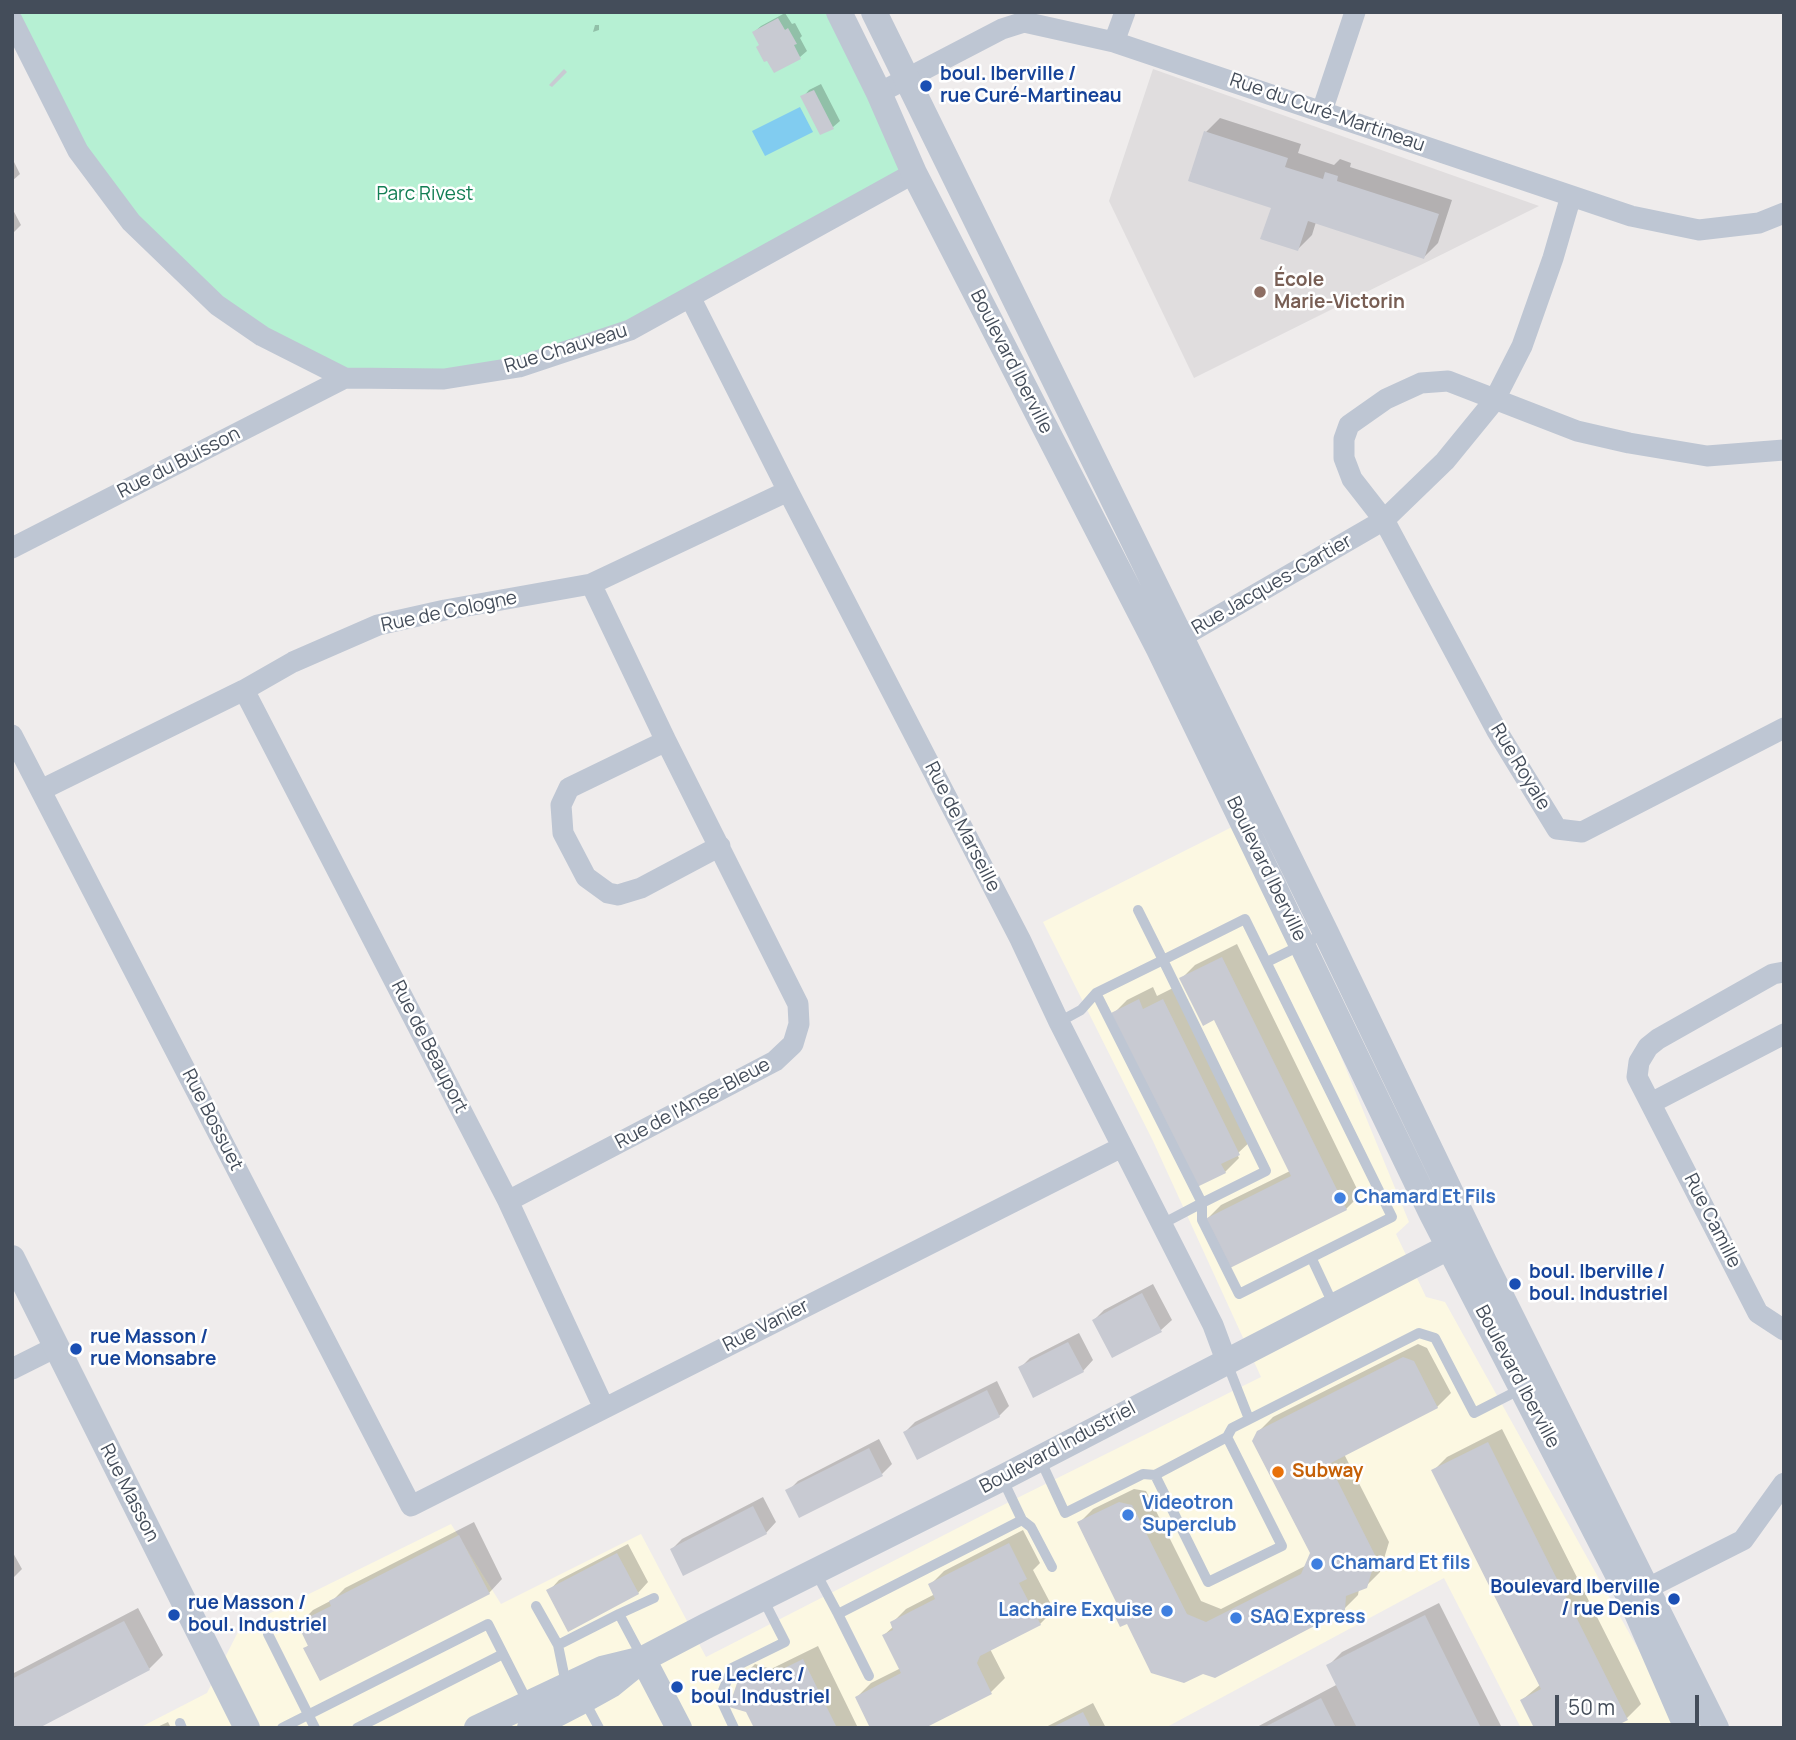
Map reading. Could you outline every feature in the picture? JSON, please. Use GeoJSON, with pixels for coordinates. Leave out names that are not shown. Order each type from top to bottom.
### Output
{"type":"FeatureCollection","features":[{"type":"Feature","properties":{"kind":"street","name":"Boulevard Iberville"},"geometry":{"type":"LineString","coordinates":[[839,12],[914,173],[1170,643]]}},
{"type":"Feature","properties":{"kind":"street","name":"Boulevard Iberville"},"geometry":{"type":"LineString","coordinates":[[874,12],[908,78],[1170,643],[1460,1241],[1523,1388],[1634,1606],[1687,1728]]}},
{"type":"Feature","properties":{"kind":"street"},"geometry":{"type":"LineString","coordinates":[[1114,42],[1125,12]]}},
{"type":"Feature","properties":{"kind":"street"},"geometry":{"type":"LineString","coordinates":[[1322,111],[1355,12]]}},
{"type":"Feature","properties":{"kind":"street","name":"Rue Chauveau"},"geometry":{"type":"LineString","coordinates":[[12,20],[78,151],[131,222],[216,305],[262,336],[345,378],[444,379],[519,367],[630,330],[914,173]]}},
{"type":"Feature","properties":{"kind":"street","name":"Rue du Curé-Martineau"},"geometry":{"type":"LineString","coordinates":[[879,93],[1002,29],[1024,22],[1114,42],[1632,216],[1699,230],[1759,223],[1784,213]]}},
{"type":"Feature","properties":{"kind":"street","name":"Rue Jacques-Cartier"},"geometry":{"type":"LineString","coordinates":[[1170,643],[1384,520],[1445,461],[1494,401],[1522,346],[1553,258],[1570,196]]}},
{"type":"Feature","properties":{"kind":"street","name":"Rue de Marseille"},"geometry":{"type":"LineString","coordinates":[[690,297],[1020,939],[1059,1022],[1213,1325],[1226,1360]]}},
{"type":"Feature","properties":{"kind":"street","name":"Rue du Buisson"},"geometry":{"type":"LineString","coordinates":[[12,548],[345,378]]}},
{"type":"Feature","properties":{"kind":"street"},"geometry":{"type":"LineString","coordinates":[[1384,520],[1352,479],[1344,458],[1344,439],[1349,425],[1385,400],[1421,383],[1448,381],[1577,431],[1629,443],[1707,456],[1784,450]]}},
{"type":"Feature","properties":{"kind":"street","name":"Rue de Cologne"},"geometry":{"type":"LineString","coordinates":[[41,790],[244,690],[293,662],[378,625],[445,610],[592,584],[788,491]]}},
{"type":"Feature","properties":{"kind":"street","name":"Rue Royale"},"geometry":{"type":"LineString","coordinates":[[1384,520],[1497,730],[1558,829],[1582,832],[1784,728]]}},
{"type":"Feature","properties":{"kind":"street","name":"Rue de l'Anse-Bleue"},"geometry":{"type":"LineString","coordinates":[[508,1201],[775,1061],[793,1044],[799,1024],[798,1004],[666,741],[592,584]]}},
{"type":"Feature","properties":{"kind":"street","name":"Rue de Beauport"},"geometry":{"type":"LineString","coordinates":[[244,690],[508,1201],[604,1408]]}},
{"type":"Feature","properties":{"kind":"street","name":"Rue Bossuet"},"geometry":{"type":"LineString","coordinates":[[12,735],[411,1506]]}},
{"type":"Feature","properties":{"kind":"street"},"geometry":{"type":"LineString","coordinates":[[666,741],[569,788],[561,805],[563,833],[586,877],[608,893],[618,895],[640,888],[720,846]]}},
{"type":"Feature","properties":{"kind":"street","name":"Rue Camille"},"geometry":{"type":"LineString","coordinates":[[1784,972],[1773,974],[1658,1039],[1648,1047],[1639,1062],[1637,1077],[1758,1313],[1784,1330]]}},
{"type":"Feature","properties":{"kind":"street"},"geometry":{"type":"LineString","coordinates":[[1651,1102],[1784,1034]]}},
{"type":"Feature","properties":{"kind":"street","name":"Rue Vanier"},"geometry":{"type":"LineString","coordinates":[[411,1506],[1122,1147]]}},
{"type":"Feature","properties":{"kind":"street","name":"Boulevard Iberville"},"geometry":{"type":"LineString","coordinates":[[1460,1241],[1648,1588],[1716,1728]]}},
{"type":"Feature","properties":{"kind":"street","name":"Boulevard Industriel"},"geometry":{"type":"LineString","coordinates":[[477,1728],[529,1715],[575,1692],[602,1669],[643,1659],[1002,1478],[1460,1241]]}},
{"type":"Feature","properties":{"kind":"street","name":"Rue Masson"},"geometry":{"type":"LineString","coordinates":[[12,1258],[247,1728]]}},
{"type":"Feature","properties":{"kind":"street"},"geometry":{"type":"LineString","coordinates":[[12,1369],[57,1347]]}},
{"type":"Feature","properties":{"kind":"street"},"geometry":{"type":"LineString","coordinates":[[1648,1588],[1743,1540],[1784,1483]]}},
{"type":"Feature","properties":{"kind":"street"},"geometry":{"type":"LineString","coordinates":[[643,1659],[679,1728]]}},
{"type":"Feature","properties":{"kind":"lane"},"geometry":{"type":"LineString","coordinates":[[1138,910],[1266,1171],[1161,1224]]}},
{"type":"Feature","properties":{"kind":"lane"},"geometry":{"type":"LineString","coordinates":[[1059,1022],[1081,1010],[1096,993],[1245,919],[1392,1217],[1239,1294],[1202,1220],[1202,1203],[1096,993]]}},
{"type":"Feature","properties":{"kind":"lane"},"geometry":{"type":"LineString","coordinates":[[1267,962],[1314,939]]}},
{"type":"Feature","properties":{"kind":"lane"},"geometry":{"type":"LineString","coordinates":[[1312,1259],[1334,1306]]}},
{"type":"Feature","properties":{"kind":"lane"},"geometry":{"type":"LineString","coordinates":[[1039,1458],[1065,1513],[1143,1474],[1155,1475],[1227,1437],[1232,1428],[1419,1333],[1435,1338],[1474,1413],[1523,1388]]}},
{"type":"Feature","properties":{"kind":"lane"},"geometry":{"type":"LineString","coordinates":[[1226,1360],[1250,1419]]}},
{"type":"Feature","properties":{"kind":"lane"},"geometry":{"type":"LineString","coordinates":[[1155,1475],[1208,1582],[1282,1546],[1227,1437]]}},
{"type":"Feature","properties":{"kind":"lane"},"geometry":{"type":"LineString","coordinates":[[1002,1478],[1022,1520],[1031,1527],[1052,1567]]}},
{"type":"Feature","properties":{"kind":"lane"},"geometry":{"type":"LineString","coordinates":[[838,1614],[1022,1520]]}},
{"type":"Feature","properties":{"kind":"lane"},"geometry":{"type":"LineString","coordinates":[[815,1571],[869,1676]]}},
{"type":"Feature","properties":{"kind":"lane"},"geometry":{"type":"LineString","coordinates":[[734,1728],[720,1699],[732,1668],[785,1642],[762,1597]]}},
{"type":"Feature","properties":{"kind":"lane"},"geometry":{"type":"LineString","coordinates":[[558,1645],[654,1598]]}},
{"type":"Feature","properties":{"kind":"lane"},"geometry":{"type":"LineString","coordinates":[[536,1606],[558,1645],[575,1692],[599,1728]]}},
{"type":"Feature","properties":{"kind":"lane"},"geometry":{"type":"LineString","coordinates":[[619,1614],[643,1659]]}},
{"type":"Feature","properties":{"kind":"lane"},"geometry":{"type":"LineString","coordinates":[[282,1728],[488,1625],[529,1715]]}},
{"type":"Feature","properties":{"kind":"lane"},"geometry":{"type":"LineString","coordinates":[[268,1634],[315,1728]]}},
{"type":"Feature","properties":{"kind":"lane"},"geometry":{"type":"LineString","coordinates":[[357,1728],[503,1654]]}},
{"type":"Feature","properties":{"kind":"shaded area","name":"École Marie-Victorin"},"geometry":{"type":"Polygon","coordinates":[[[1153,69],[1539,206],[1194,378],[1109,201],[1153,69]]]}},
{"type":"Feature","properties":{"kind":"shaded area"},"geometry":{"type":"Polygon","coordinates":[[[1244,821],[1409,1222],[1396,1234],[1426,1297],[1445,1302],[1682,1728],[1521,1728],[1444,1578],[1165,1728],[139,1728],[207,1693],[240,1628],[451,1524],[501,1604],[641,1534],[706,1657],[1261,1377],[1153,1141],[1043,922],[1244,821]]]}},
{"type":"Feature","properties":{"kind":"green space","name":"Parc Rivest"},"geometry":{"type":"Polygon","coordinates":[[[12,12],[839,12],[914,173],[630,330],[519,368],[377,380],[314,362],[221,307],[79,155],[12,12]]]}},
{"type":"Feature","properties":{"kind":"water"},"geometry":{"type":"Polygon","coordinates":[[[800,107],[813,132],[765,156],[752,131],[800,107]]]}},
{"type":"Feature","properties":{"kind":"building"},"geometry":{"type":"Polygon","coordinates":[[[778,18],[785,30],[788,28],[797,44],[794,45],[801,59],[774,73],[767,61],[764,62],[752,32],[778,18]]]}},
{"type":"Feature","properties":{"kind":"building"},"geometry":{"type":"Polygon","coordinates":[[[564,69],[567,72],[552,87],[549,85],[564,69]]]}},
{"type":"Feature","properties":{"kind":"building"},"geometry":{"type":"Polygon","coordinates":[[[814,90],[834,129],[820,135],[800,96],[814,90]]]}},
{"type":"Feature","properties":{"kind":"building"},"geometry":{"type":"Polygon","coordinates":[[[1204,131],[1288,158],[1285,167],[1323,179],[1325,172],[1338,176],[1337,181],[1439,214],[1424,259],[1308,221],[1298,251],[1260,239],[1271,208],[1188,181],[1204,131]]]}},
{"type":"Feature","properties":{"kind":"building"},"geometry":{"type":"Polygon","coordinates":[[[1222,957],[1347,1210],[1230,1268],[1205,1219],[1291,1176],[1214,1020],[1203,1026],[1179,978],[1222,957]]]}},
{"type":"Feature","properties":{"kind":"building"},"geometry":{"type":"Polygon","coordinates":[[[1139,999],[1143,1009],[1163,999],[1240,1155],[1221,1164],[1226,1173],[1197,1187],[1111,1013],[1139,999]]]}},
{"type":"Feature","properties":{"kind":"building"},"geometry":{"type":"Polygon","coordinates":[[[1142,1293],[1162,1332],[1112,1358],[1092,1320],[1142,1293]]]}},
{"type":"Feature","properties":{"kind":"building"},"geometry":{"type":"Polygon","coordinates":[[[1068,1342],[1084,1372],[1033,1398],[1018,1367],[1068,1342]]]}},
{"type":"Feature","properties":{"kind":"building"},"geometry":{"type":"Polygon","coordinates":[[[1403,1357],[1414,1361],[1438,1408],[1329,1464],[1376,1557],[1367,1588],[1346,1596],[1345,1610],[1215,1678],[1203,1674],[1184,1683],[1151,1673],[1127,1624],[1120,1627],[1111,1608],[1116,1602],[1077,1522],[1119,1502],[1132,1505],[1187,1614],[1206,1622],[1301,1574],[1310,1553],[1252,1441],[1257,1431],[1403,1357]]]}},
{"type":"Feature","properties":{"kind":"building"},"geometry":{"type":"Polygon","coordinates":[[[987,1390],[1000,1417],[917,1460],[903,1432],[987,1390]]]}},
{"type":"Feature","properties":{"kind":"building"},"geometry":{"type":"Polygon","coordinates":[[[1488,1442],[1628,1720],[1612,1728],[1534,1728],[1520,1700],[1541,1689],[1431,1470],[1488,1442]]]}},
{"type":"Feature","properties":{"kind":"building"},"geometry":{"type":"Polygon","coordinates":[[[869,1448],[883,1476],[799,1518],[785,1490],[869,1448]]]}},
{"type":"Feature","properties":{"kind":"building"},"geometry":{"type":"Polygon","coordinates":[[[753,1506],[767,1534],[683,1576],[670,1549],[753,1506]]]}},
{"type":"Feature","properties":{"kind":"building"},"geometry":{"type":"Polygon","coordinates":[[[459,1535],[490,1594],[320,1681],[303,1648],[308,1646],[297,1623],[331,1606],[329,1601],[459,1535]]]}},
{"type":"Feature","properties":{"kind":"building"},"geometry":{"type":"Polygon","coordinates":[[[1009,1543],[1027,1579],[1019,1583],[1041,1625],[980,1656],[977,1663],[992,1694],[925,1728],[870,1728],[855,1697],[901,1673],[882,1635],[893,1630],[890,1622],[935,1599],[928,1584],[1009,1543]]]}},
{"type":"Feature","properties":{"kind":"building"},"geometry":{"type":"Polygon","coordinates":[[[617,1553],[639,1594],[568,1632],[546,1590],[617,1553]]]}},
{"type":"Feature","properties":{"kind":"building"},"geometry":{"type":"Polygon","coordinates":[[[1425,1615],[1481,1728],[1357,1728],[1326,1665],[1425,1615]]]}},
{"type":"Feature","properties":{"kind":"building"},"geometry":{"type":"Polygon","coordinates":[[[124,1621],[150,1670],[39,1728],[12,1728],[12,1679],[124,1621]]]}},
{"type":"Feature","properties":{"kind":"building"},"geometry":{"type":"Polygon","coordinates":[[[803,1659],[837,1728],[754,1728],[746,1712],[729,1707],[739,1677],[756,1682],[803,1659]]]}},
{"type":"Feature","properties":{"kind":"building"},"geometry":{"type":"Polygon","coordinates":[[[1321,1698],[1336,1728],[1263,1728],[1321,1698]]]}},
{"type":"Feature","properties":{"kind":"building"},"geometry":{"type":"Polygon","coordinates":[[[1083,1712],[1091,1728],[1051,1728],[1083,1712]]]}},
{"type":"Feature","properties":{"kind":"place","name":"boul. Iberville / rue Curé-Martineau"},"geometry":{"type":"Point","coordinates":[926,86]}},
{"type":"Feature","properties":{"kind":"place","name":"École Marie-Victorin"},"geometry":{"type":"Point","coordinates":[1260,292]}},
{"type":"Feature","properties":{"kind":"place","name":"Chamard Et Fils"},"geometry":{"type":"Point","coordinates":[1340,1198]}},
{"type":"Feature","properties":{"kind":"place","name":"boul. Iberville / boul. Industriel"},"geometry":{"type":"Point","coordinates":[1515,1284]}},
{"type":"Feature","properties":{"kind":"place","name":"rue Masson / rue Monsabre"},"geometry":{"type":"Point","coordinates":[76,1349]}},
{"type":"Feature","properties":{"kind":"place","name":"Subway"},"geometry":{"type":"Point","coordinates":[1278,1472]}},
{"type":"Feature","properties":{"kind":"place","name":"Videotron Superclub"},"geometry":{"type":"Point","coordinates":[1128,1515]}},
{"type":"Feature","properties":{"kind":"place","name":"Chamard Et fils"},"geometry":{"type":"Point","coordinates":[1317,1564]}},
{"type":"Feature","properties":{"kind":"place","name":"Boulevard Iberville / rue Denis"},"geometry":{"type":"Point","coordinates":[1674,1599]}},
{"type":"Feature","properties":{"kind":"place","name":"Lachaire Exquise"},"geometry":{"type":"Point","coordinates":[1167,1611]}},
{"type":"Feature","properties":{"kind":"place","name":"rue Masson / boul. Industriel"},"geometry":{"type":"Point","coordinates":[174,1615]}},
{"type":"Feature","properties":{"kind":"place","name":"SAQ Express"},"geometry":{"type":"Point","coordinates":[1236,1618]}},
{"type":"Feature","properties":{"kind":"place","name":"rue Leclerc / boul. Industriel"},"geometry":{"type":"Point","coordinates":[677,1687]}}]}
